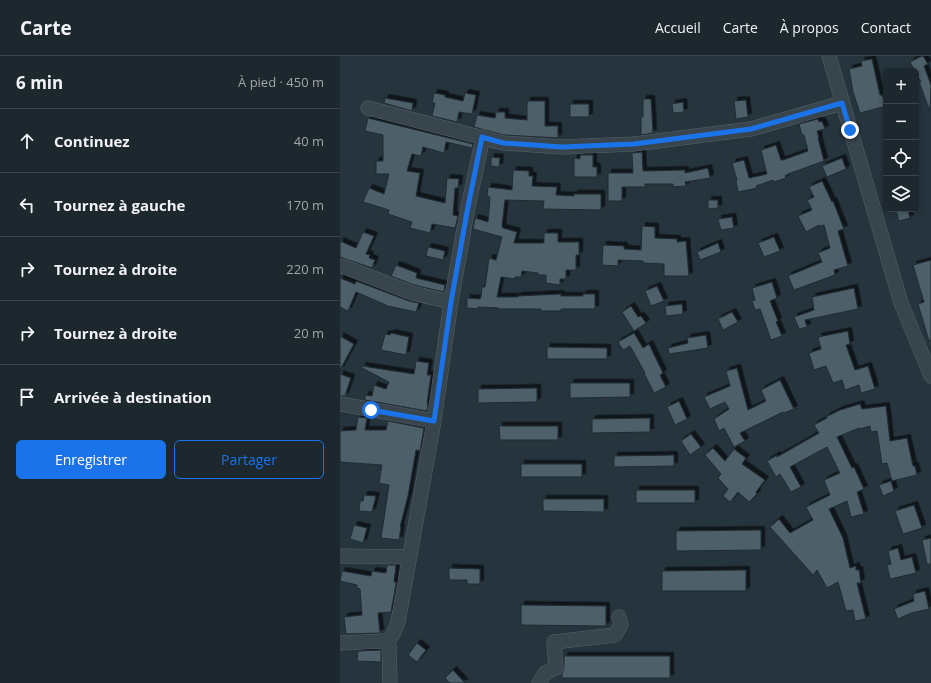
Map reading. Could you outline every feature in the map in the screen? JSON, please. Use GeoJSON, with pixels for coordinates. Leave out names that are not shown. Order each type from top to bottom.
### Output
{"type":"FeatureCollection","features":[{"type":"Feature","properties":{"kind":"street"},"geometry":{"type":"LineString","coordinates":[[829,56],[901,303],[931,376]]}},
{"type":"Feature","properties":{"kind":"street"},"geometry":{"type":"LineString","coordinates":[[368,108],[503,143],[562,147],[634,144],[751,129],[842,103]]}},
{"type":"Feature","properties":{"kind":"street"},"geometry":{"type":"LineString","coordinates":[[390,683],[388,642],[398,622],[434,421],[451,302],[482,137]]}},
{"type":"Feature","properties":{"kind":"street"},"geometry":{"type":"LineString","coordinates":[[342,266],[412,293],[451,302]]}},
{"type":"Feature","properties":{"kind":"street"},"geometry":{"type":"LineString","coordinates":[[340,404],[434,421]]}},
{"type":"Feature","properties":{"kind":"street"},"geometry":{"type":"LineString","coordinates":[[340,556],[410,557]]}},
{"type":"Feature","properties":{"kind":"street"},"geometry":{"type":"LineString","coordinates":[[539,683],[545,673],[556,668],[554,642],[615,635],[621,625],[619,617]]}},
{"type":"Feature","properties":{"kind":"street"},"geometry":{"type":"LineString","coordinates":[[340,643],[388,642]]}},
{"type":"Feature","properties":{"kind":"building"},"geometry":{"type":"Polygon","coordinates":[[[923,56],[928,64],[924,66],[931,85],[930,111],[919,82],[921,82],[919,78],[919,68],[913,68],[910,62],[923,56]]]}},
{"type":"Feature","properties":{"kind":"building"},"geometry":{"type":"Polygon","coordinates":[[[872,59],[880,95],[882,95],[883,98],[883,107],[860,113],[853,92],[849,69],[862,66],[861,61],[872,59]]]}},
{"type":"Feature","properties":{"kind":"building"},"geometry":{"type":"Polygon","coordinates":[[[434,93],[463,101],[465,93],[476,95],[472,114],[459,112],[457,122],[432,116],[435,103],[432,103],[434,93]]]}},
{"type":"Feature","properties":{"kind":"building"},"geometry":{"type":"Polygon","coordinates":[[[385,98],[413,103],[412,111],[384,103],[385,98]]]}},
{"type":"Feature","properties":{"kind":"building"},"geometry":{"type":"Polygon","coordinates":[[[643,99],[651,99],[653,133],[641,135],[641,117],[643,117],[643,99]]]}},
{"type":"Feature","properties":{"kind":"building"},"geometry":{"type":"Polygon","coordinates":[[[746,100],[748,117],[736,119],[734,101],[746,100]]]}},
{"type":"Feature","properties":{"kind":"building"},"geometry":{"type":"Polygon","coordinates":[[[527,101],[545,101],[545,126],[558,126],[558,138],[504,135],[474,127],[477,115],[495,118],[496,112],[505,112],[505,118],[527,120],[527,101]]]}},
{"type":"Feature","properties":{"kind":"building"},"geometry":{"type":"Polygon","coordinates":[[[683,102],[684,112],[673,113],[672,104],[683,102]]]}},
{"type":"Feature","properties":{"kind":"building"},"geometry":{"type":"Polygon","coordinates":[[[570,104],[589,104],[589,117],[570,117],[570,104]]]}},
{"type":"Feature","properties":{"kind":"building"},"geometry":{"type":"Polygon","coordinates":[[[368,118],[473,144],[472,148],[446,142],[444,153],[423,147],[421,156],[412,154],[407,171],[420,173],[416,196],[445,203],[447,178],[459,179],[458,188],[455,188],[453,215],[458,216],[455,228],[432,224],[430,233],[410,228],[412,222],[388,214],[389,210],[363,202],[369,188],[384,194],[389,174],[376,174],[376,161],[383,161],[383,135],[365,131],[368,118]]]}},
{"type":"Feature","properties":{"kind":"building"},"geometry":{"type":"Polygon","coordinates":[[[818,119],[819,122],[822,121],[825,129],[817,131],[824,161],[788,174],[785,176],[786,178],[774,182],[773,180],[756,186],[757,188],[738,192],[737,180],[732,163],[744,160],[749,178],[767,174],[761,150],[776,145],[781,160],[808,151],[804,135],[802,135],[799,124],[818,119]]]}},
{"type":"Feature","properties":{"kind":"building"},"geometry":{"type":"Polygon","coordinates":[[[642,152],[643,171],[685,170],[685,173],[708,168],[710,178],[685,182],[686,186],[673,187],[673,184],[645,184],[645,187],[622,187],[622,201],[608,201],[608,173],[633,173],[632,153],[642,152]]]}},
{"type":"Feature","properties":{"kind":"building"},"geometry":{"type":"Polygon","coordinates":[[[580,155],[593,155],[593,167],[597,167],[597,177],[574,177],[574,158],[580,159],[580,155]]]}},
{"type":"Feature","properties":{"kind":"building"},"geometry":{"type":"Polygon","coordinates":[[[491,157],[500,158],[499,167],[491,166],[491,157]]]}},
{"type":"Feature","properties":{"kind":"building"},"geometry":{"type":"Polygon","coordinates":[[[842,158],[846,169],[827,177],[822,166],[842,158]]]}},
{"type":"Feature","properties":{"kind":"building"},"geometry":{"type":"Polygon","coordinates":[[[513,170],[529,171],[529,176],[533,176],[532,186],[557,187],[556,195],[574,196],[574,194],[601,194],[601,210],[543,209],[544,201],[505,200],[502,226],[503,228],[517,232],[514,243],[544,243],[544,233],[558,233],[558,242],[579,242],[579,255],[576,255],[576,270],[566,270],[566,279],[560,279],[560,285],[546,283],[546,275],[538,275],[538,273],[522,271],[521,277],[515,277],[515,279],[501,277],[497,297],[561,294],[561,296],[583,296],[583,294],[595,294],[595,309],[561,309],[561,311],[541,311],[541,309],[467,308],[467,298],[480,299],[481,297],[482,287],[485,287],[489,258],[496,260],[502,237],[473,229],[475,218],[488,222],[490,197],[487,196],[488,187],[512,190],[513,170]]]}},
{"type":"Feature","properties":{"kind":"building"},"geometry":{"type":"Polygon","coordinates":[[[822,181],[832,202],[833,201],[844,229],[838,231],[848,266],[834,270],[835,275],[794,290],[788,276],[822,262],[818,253],[830,248],[824,225],[819,225],[806,232],[798,216],[812,210],[807,200],[814,197],[809,187],[822,181]]]}},
{"type":"Feature","properties":{"kind":"building"},"geometry":{"type":"Polygon","coordinates":[[[708,200],[718,200],[718,208],[708,209],[708,200]]]}},
{"type":"Feature","properties":{"kind":"building"},"geometry":{"type":"Polygon","coordinates":[[[896,212],[909,212],[910,218],[899,221],[896,212]]]}},
{"type":"Feature","properties":{"kind":"building"},"geometry":{"type":"Polygon","coordinates":[[[732,217],[734,228],[721,230],[718,219],[732,217]]]}},
{"type":"Feature","properties":{"kind":"building"},"geometry":{"type":"Polygon","coordinates":[[[642,226],[655,227],[655,238],[677,239],[677,242],[686,241],[689,276],[664,276],[664,264],[643,263],[643,261],[618,260],[618,266],[602,265],[603,245],[624,246],[624,249],[641,250],[642,226]]]}},
{"type":"Feature","properties":{"kind":"building"},"geometry":{"type":"Polygon","coordinates":[[[363,232],[374,236],[366,254],[370,255],[369,258],[375,260],[372,268],[340,257],[340,241],[356,248],[363,232]]]}},
{"type":"Feature","properties":{"kind":"building"},"geometry":{"type":"Polygon","coordinates":[[[774,237],[780,251],[764,257],[758,243],[774,237]]]}},
{"type":"Feature","properties":{"kind":"building"},"geometry":{"type":"Polygon","coordinates":[[[718,243],[721,252],[700,260],[697,252],[718,243]]]}},
{"type":"Feature","properties":{"kind":"building"},"geometry":{"type":"Polygon","coordinates":[[[428,247],[445,251],[443,260],[426,256],[428,247]]]}},
{"type":"Feature","properties":{"kind":"building"},"geometry":{"type":"Polygon","coordinates":[[[931,260],[931,340],[929,341],[918,304],[924,302],[913,265],[931,260]]]}},
{"type":"Feature","properties":{"kind":"building"},"geometry":{"type":"Polygon","coordinates":[[[396,265],[417,273],[416,278],[445,285],[444,292],[414,285],[391,276],[396,265]]]}},
{"type":"Feature","properties":{"kind":"building"},"geometry":{"type":"Polygon","coordinates":[[[340,278],[355,284],[356,281],[409,301],[419,303],[416,312],[388,306],[356,292],[348,311],[340,307],[340,278]]]}},
{"type":"Feature","properties":{"kind":"building"},"geometry":{"type":"Polygon","coordinates":[[[772,282],[777,298],[770,301],[782,336],[771,340],[760,309],[755,310],[752,301],[755,300],[752,288],[772,282]]]}},
{"type":"Feature","properties":{"kind":"building"},"geometry":{"type":"Polygon","coordinates":[[[657,286],[664,301],[651,306],[645,291],[657,286]]]}},
{"type":"Feature","properties":{"kind":"building"},"geometry":{"type":"Polygon","coordinates":[[[854,288],[858,309],[805,320],[807,327],[799,329],[794,317],[814,310],[812,297],[854,288]]]}},
{"type":"Feature","properties":{"kind":"building"},"geometry":{"type":"Polygon","coordinates":[[[682,304],[683,314],[666,316],[665,306],[682,304]]]}},
{"type":"Feature","properties":{"kind":"building"},"geometry":{"type":"Polygon","coordinates":[[[631,306],[638,317],[641,316],[646,323],[634,331],[622,312],[631,306]]]}},
{"type":"Feature","properties":{"kind":"building"},"geometry":{"type":"Polygon","coordinates":[[[732,312],[738,322],[723,330],[718,319],[732,312]]]}},
{"type":"Feature","properties":{"kind":"building"},"geometry":{"type":"Polygon","coordinates":[[[848,331],[850,344],[846,345],[855,370],[868,366],[875,389],[861,393],[859,385],[845,390],[842,380],[833,383],[826,366],[814,370],[809,353],[821,349],[818,337],[848,331]]]}},
{"type":"Feature","properties":{"kind":"building"},"geometry":{"type":"Polygon","coordinates":[[[391,333],[409,337],[406,355],[381,350],[385,334],[390,335],[391,333]]]}},
{"type":"Feature","properties":{"kind":"building"},"geometry":{"type":"Polygon","coordinates":[[[634,333],[643,348],[649,344],[663,373],[660,375],[666,387],[654,393],[630,346],[623,350],[618,342],[634,333]]]}},
{"type":"Feature","properties":{"kind":"building"},"geometry":{"type":"Polygon","coordinates":[[[706,335],[708,348],[669,354],[668,348],[688,343],[687,338],[706,335]]]}},
{"type":"Feature","properties":{"kind":"building"},"geometry":{"type":"Polygon","coordinates":[[[340,336],[354,344],[340,370],[340,336]]]}},
{"type":"Feature","properties":{"kind":"building"},"geometry":{"type":"Polygon","coordinates":[[[547,347],[607,348],[607,359],[547,359],[547,347]]]}},
{"type":"Feature","properties":{"kind":"building"},"geometry":{"type":"Polygon","coordinates":[[[416,361],[429,363],[427,375],[431,375],[427,411],[365,400],[365,395],[372,396],[374,385],[386,389],[389,382],[362,368],[362,366],[414,374],[416,361]]]}},
{"type":"Feature","properties":{"kind":"building"},"geometry":{"type":"Polygon","coordinates":[[[737,368],[748,410],[766,401],[761,390],[780,380],[794,409],[784,413],[783,412],[740,433],[745,441],[734,447],[724,428],[719,431],[714,419],[729,409],[725,402],[710,409],[704,397],[730,386],[726,371],[737,368]]]}},
{"type":"Feature","properties":{"kind":"building"},"geometry":{"type":"Polygon","coordinates":[[[340,374],[351,378],[345,396],[340,396],[340,374]]]}},
{"type":"Feature","properties":{"kind":"building"},"geometry":{"type":"Polygon","coordinates":[[[570,383],[630,383],[630,397],[570,398],[570,383]]]}},
{"type":"Feature","properties":{"kind":"building"},"geometry":{"type":"Polygon","coordinates":[[[537,388],[537,402],[478,403],[478,389],[537,388]]]}},
{"type":"Feature","properties":{"kind":"building"},"geometry":{"type":"Polygon","coordinates":[[[679,401],[687,419],[675,425],[667,407],[679,401]]]}},
{"type":"Feature","properties":{"kind":"building"},"geometry":{"type":"Polygon","coordinates":[[[860,404],[862,409],[886,406],[890,441],[907,438],[913,466],[915,466],[917,475],[892,481],[887,463],[882,464],[877,431],[871,432],[870,426],[859,428],[837,437],[852,468],[854,467],[864,489],[857,492],[864,514],[851,517],[847,501],[829,509],[843,538],[850,568],[856,566],[856,570],[859,570],[861,583],[857,583],[866,619],[855,621],[853,610],[846,611],[838,582],[827,588],[817,570],[813,575],[770,527],[779,519],[790,533],[813,520],[806,507],[830,495],[824,480],[840,473],[827,447],[790,467],[801,487],[791,492],[780,474],[776,477],[767,461],[777,455],[777,457],[819,433],[814,425],[827,418],[826,417],[840,410],[860,404]]]}},
{"type":"Feature","properties":{"kind":"building"},"geometry":{"type":"Polygon","coordinates":[[[358,417],[367,418],[365,430],[386,430],[388,421],[424,428],[420,451],[416,450],[408,496],[400,527],[399,540],[381,538],[389,485],[379,483],[382,465],[340,462],[340,431],[356,430],[358,417]]]}},
{"type":"Feature","properties":{"kind":"building"},"geometry":{"type":"Polygon","coordinates":[[[650,418],[650,432],[592,433],[592,419],[650,418]]]}},
{"type":"Feature","properties":{"kind":"building"},"geometry":{"type":"Polygon","coordinates":[[[499,426],[558,426],[558,440],[500,440],[499,426]]]}},
{"type":"Feature","properties":{"kind":"building"},"geometry":{"type":"Polygon","coordinates":[[[691,434],[701,447],[690,455],[681,441],[691,434]]]}},
{"type":"Feature","properties":{"kind":"building"},"geometry":{"type":"Polygon","coordinates":[[[713,448],[725,461],[734,449],[746,458],[742,464],[765,480],[756,492],[757,494],[749,502],[738,492],[730,502],[723,496],[728,489],[718,478],[721,474],[705,455],[713,448]]]}},
{"type":"Feature","properties":{"kind":"building"},"geometry":{"type":"Polygon","coordinates":[[[674,455],[674,466],[614,467],[614,456],[674,455]]]}},
{"type":"Feature","properties":{"kind":"building"},"geometry":{"type":"Polygon","coordinates":[[[521,464],[582,464],[582,477],[521,477],[521,464]]]}},
{"type":"Feature","properties":{"kind":"building"},"geometry":{"type":"Polygon","coordinates":[[[891,481],[894,491],[883,496],[879,485],[891,481]]]}},
{"type":"Feature","properties":{"kind":"building"},"geometry":{"type":"Polygon","coordinates":[[[636,490],[695,490],[695,503],[636,503],[636,490]]]}},
{"type":"Feature","properties":{"kind":"building"},"geometry":{"type":"Polygon","coordinates":[[[364,495],[376,496],[372,512],[359,511],[360,501],[363,501],[364,495]]]}},
{"type":"Feature","properties":{"kind":"building"},"geometry":{"type":"Polygon","coordinates":[[[543,499],[604,499],[604,512],[543,511],[543,499]]]}},
{"type":"Feature","properties":{"kind":"building"},"geometry":{"type":"Polygon","coordinates":[[[914,505],[922,528],[903,534],[895,511],[914,505]]]}},
{"type":"Feature","properties":{"kind":"building"},"geometry":{"type":"Polygon","coordinates":[[[354,525],[367,528],[363,543],[350,539],[354,525]]]}},
{"type":"Feature","properties":{"kind":"building"},"geometry":{"type":"Polygon","coordinates":[[[761,530],[761,550],[676,551],[676,531],[761,530]]]}},
{"type":"Feature","properties":{"kind":"building"},"geometry":{"type":"Polygon","coordinates":[[[931,538],[931,564],[927,564],[922,540],[931,538]]]}},
{"type":"Feature","properties":{"kind":"building"},"geometry":{"type":"Polygon","coordinates":[[[898,548],[901,560],[912,557],[916,573],[890,579],[887,565],[891,564],[888,551],[898,548]]]}},
{"type":"Feature","properties":{"kind":"building"},"geometry":{"type":"Polygon","coordinates":[[[387,565],[396,565],[394,582],[396,582],[396,584],[391,612],[378,613],[380,633],[346,634],[344,617],[362,615],[360,589],[357,588],[357,585],[340,581],[342,571],[371,576],[372,571],[386,573],[387,565]]]}},
{"type":"Feature","properties":{"kind":"building"},"geometry":{"type":"Polygon","coordinates":[[[449,568],[480,569],[480,584],[467,584],[467,580],[449,580],[449,568]]]}},
{"type":"Feature","properties":{"kind":"building"},"geometry":{"type":"Polygon","coordinates":[[[746,570],[746,591],[662,591],[662,571],[746,570]]]}},
{"type":"Feature","properties":{"kind":"building"},"geometry":{"type":"Polygon","coordinates":[[[925,591],[929,609],[911,613],[898,619],[894,609],[914,601],[913,594],[925,591]]]}},
{"type":"Feature","properties":{"kind":"building"},"geometry":{"type":"Polygon","coordinates":[[[521,605],[606,606],[606,626],[521,625],[521,605]]]}},
{"type":"Feature","properties":{"kind":"building"},"geometry":{"type":"Polygon","coordinates":[[[417,643],[426,650],[417,662],[408,655],[417,643]]]}},
{"type":"Feature","properties":{"kind":"building"},"geometry":{"type":"Polygon","coordinates":[[[381,650],[381,662],[357,661],[358,651],[381,650]]]}},
{"type":"Feature","properties":{"kind":"building"},"geometry":{"type":"Polygon","coordinates":[[[564,656],[670,656],[670,678],[562,678],[564,656]]]}},
{"type":"Feature","properties":{"kind":"building"},"geometry":{"type":"Polygon","coordinates":[[[453,670],[465,683],[450,683],[445,678],[453,670]]]}},
{"type":"Feature","properties":{"kind":"route"},"geometry":{"type":"LineString","coordinates":[[371,410],[434,421],[451,302],[482,137],[503,143],[562,147],[634,144],[751,129],[842,103],[850,130]]}}]}
